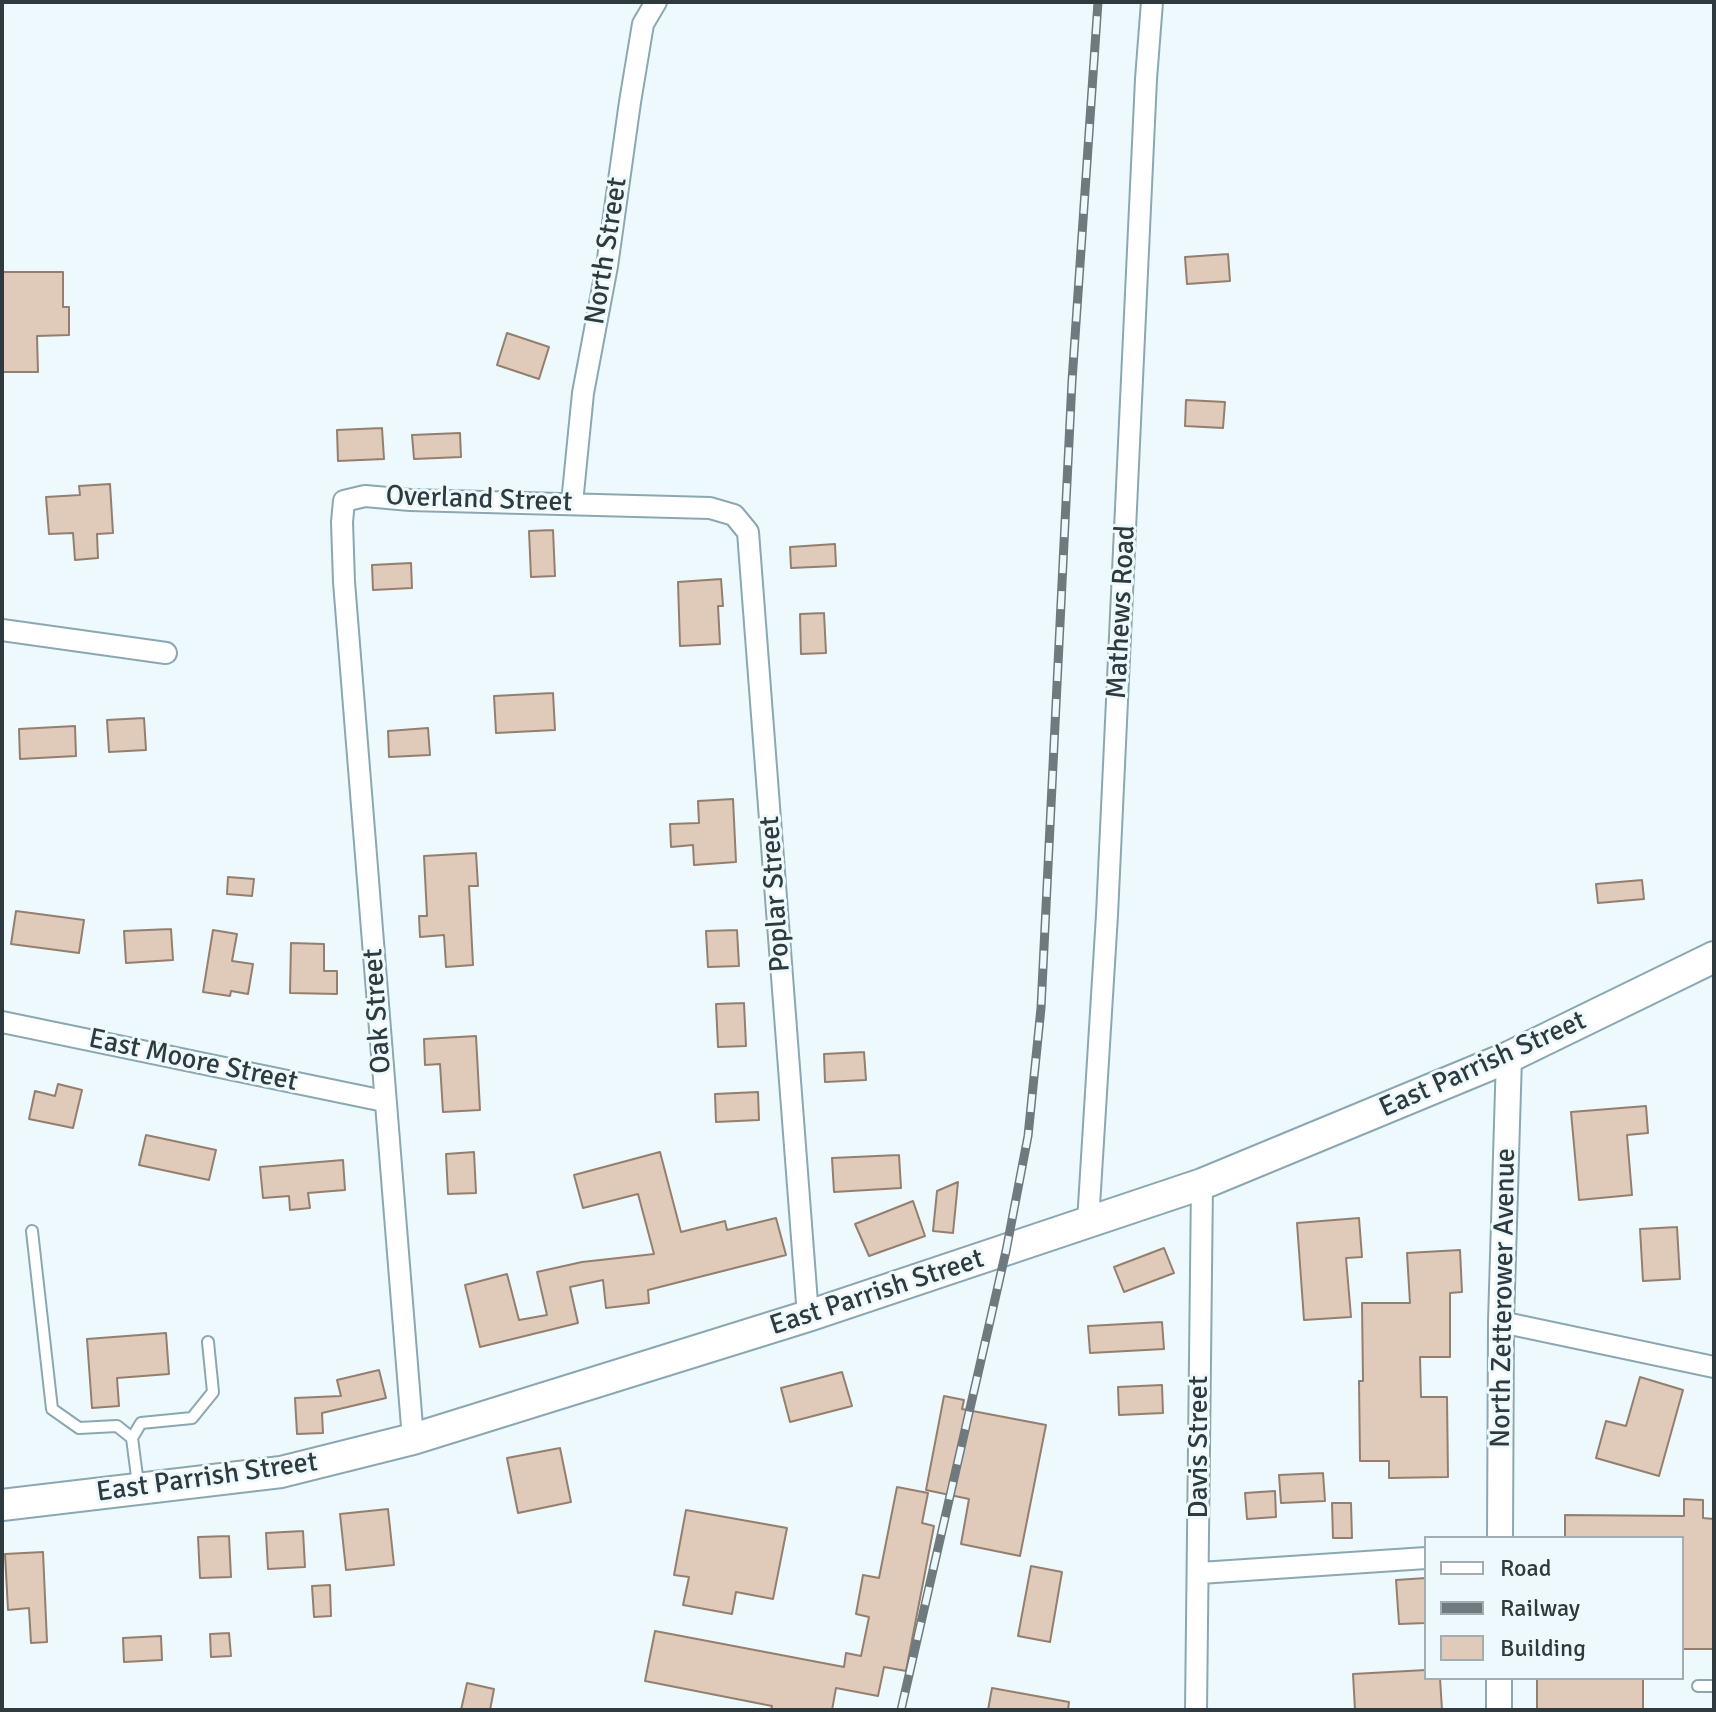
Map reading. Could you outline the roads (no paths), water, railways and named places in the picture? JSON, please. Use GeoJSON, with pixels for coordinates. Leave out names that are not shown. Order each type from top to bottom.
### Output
{"type":"FeatureCollection","features":[{"type":"Feature","properties":{"kind":"main road","name":"East Parrish Street"},"geometry":{"type":"LineString","coordinates":[[2,1505],[281,1472],[413,1439],[808,1316],[1202,1184],[1509,1057],[1714,957]]}},
{"type":"Feature","properties":{"kind":"street","name":"North Street"},"geometry":{"type":"LineString","coordinates":[[572,503],[583,393],[607,266],[643,24],[656,2]]}},
{"type":"Feature","properties":{"kind":"street","name":"Mathews Road"},"geometry":{"type":"LineString","coordinates":[[1088,1222],[1107,915],[1152,2]]}},
{"type":"Feature","properties":{"kind":"street","name":"Overland Street"},"geometry":{"type":"LineString","coordinates":[[344,582],[344,501],[365,496],[410,500],[696,507]]}},
{"type":"Feature","properties":{"kind":"street","name":"Poplar Street"},"geometry":{"type":"LineString","coordinates":[[696,507],[734,515],[748,532],[808,1316]]}},
{"type":"Feature","properties":{"kind":"street","name":"Oak Street"},"geometry":{"type":"LineString","coordinates":[[344,582],[413,1439]]}},
{"type":"Feature","properties":{"kind":"street"},"geometry":{"type":"LineString","coordinates":[[2,630],[166,653]]}},
{"type":"Feature","properties":{"kind":"street","name":"East Moore Street"},"geometry":{"type":"LineString","coordinates":[[2,1022],[384,1101]]}},
{"type":"Feature","properties":{"kind":"street","name":"North Zetterower Avenue"},"geometry":{"type":"LineString","coordinates":[[1500,1536],[1501,1322],[1509,1057]]}},
{"type":"Feature","properties":{"kind":"street","name":"Davis Street"},"geometry":{"type":"LineString","coordinates":[[1196,1710],[1200,1573],[1202,1184]]}},
{"type":"Feature","properties":{"kind":"street"},"geometry":{"type":"LineString","coordinates":[[1501,1322],[1714,1367]]}},
{"type":"Feature","properties":{"kind":"street"},"geometry":{"type":"LineString","coordinates":[[1200,1573],[1424,1558]]}},
{"type":"Feature","properties":{"kind":"street"},"geometry":{"type":"LineString","coordinates":[[1499,1680],[1499,1710]]}},
{"type":"Feature","properties":{"kind":"lane"},"geometry":{"type":"LineString","coordinates":[[32,1231],[52,1409],[79,1428],[117,1426],[132,1438]]}},
{"type":"Feature","properties":{"kind":"lane"},"geometry":{"type":"LineString","coordinates":[[139,1490],[132,1438],[141,1423],[192,1418],[213,1392],[208,1342]]}},
{"type":"Feature","properties":{"kind":"lane"},"geometry":{"type":"LineString","coordinates":[[1698,1686],[1714,1686]]}},
{"type":"Feature","properties":{"kind":"railway"},"geometry":{"type":"LineString","coordinates":[[901,1710],[1006,1251],[1028,1136],[1041,1008],[1072,381],[1098,2]]}}]}
